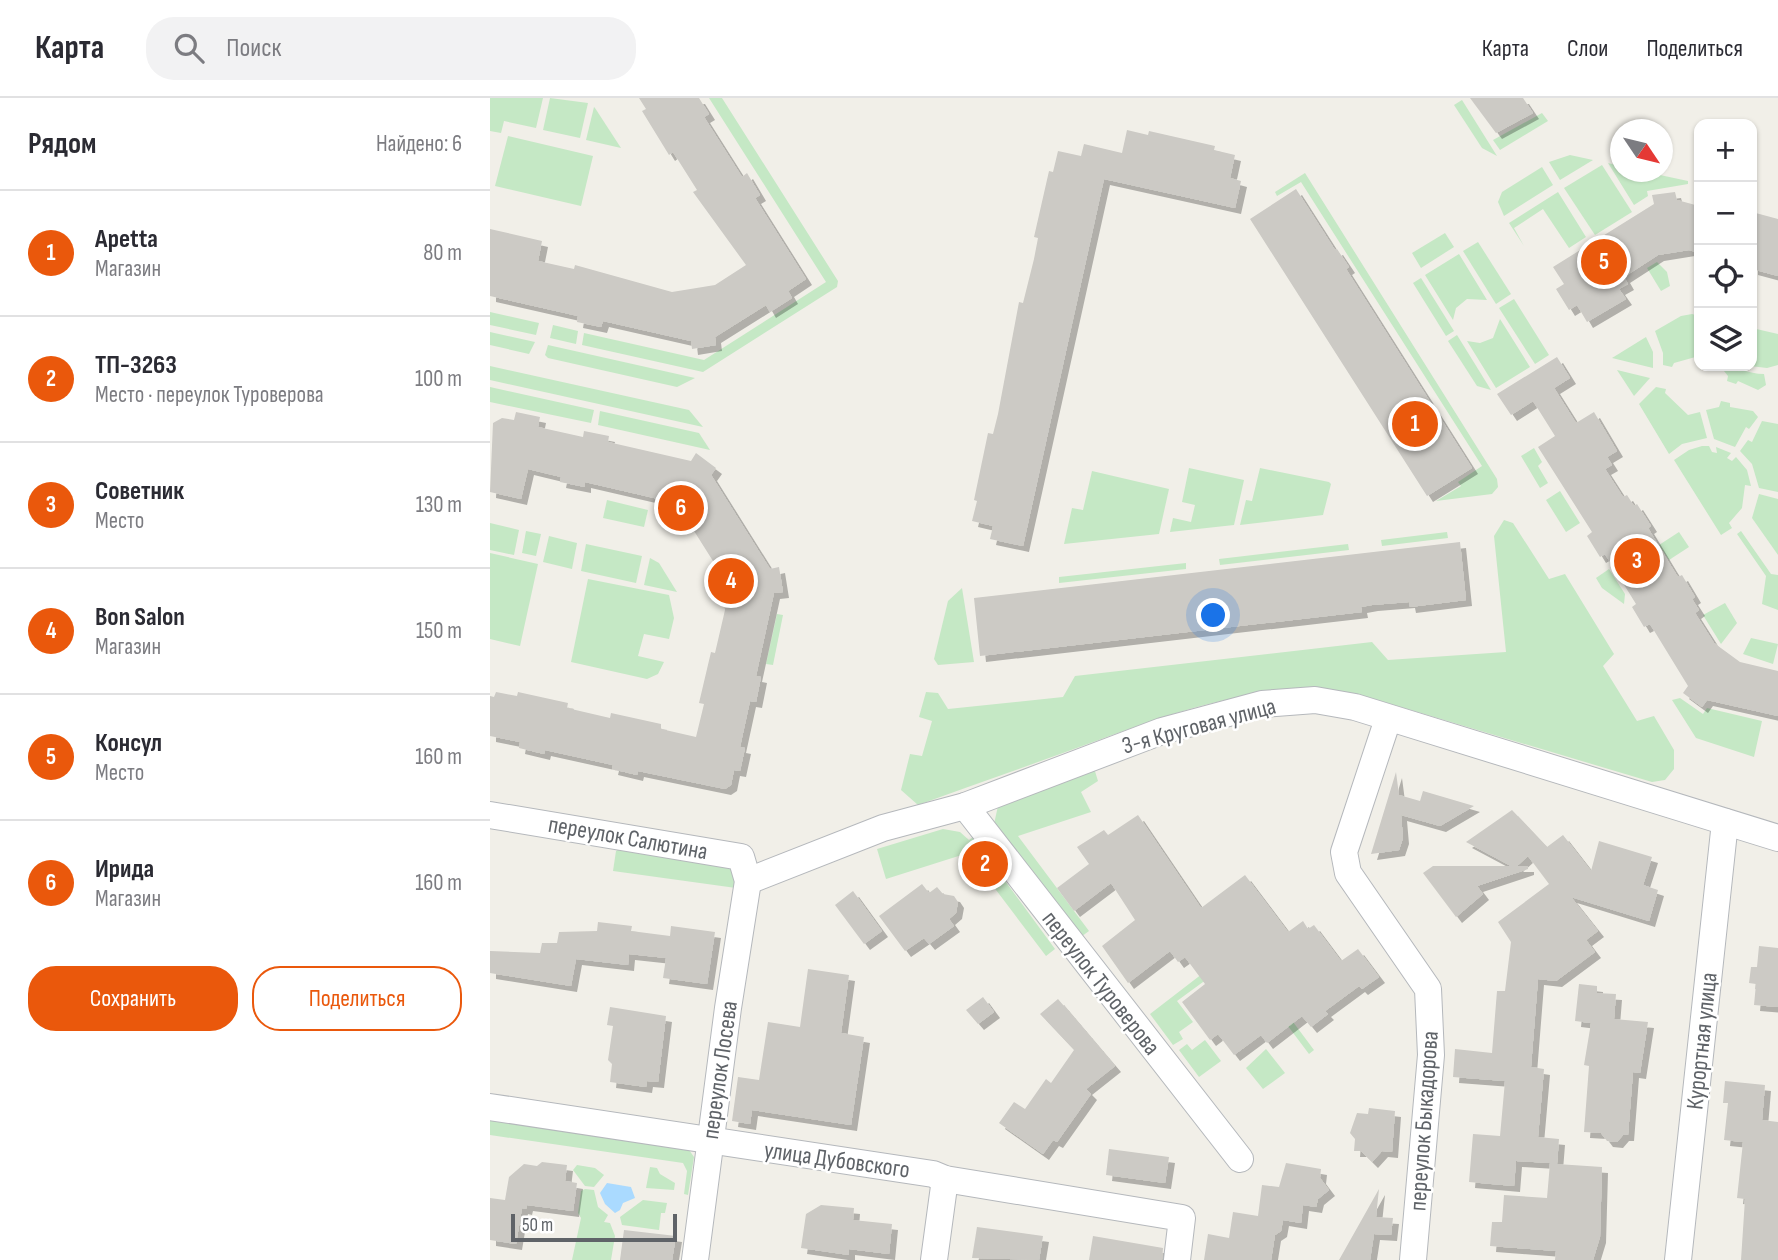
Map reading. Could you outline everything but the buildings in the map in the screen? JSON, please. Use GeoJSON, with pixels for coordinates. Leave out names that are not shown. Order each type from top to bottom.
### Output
{"type":"FeatureCollection","features":[{"type":"Feature","properties":{"kind":"street","name":"3-я Круговая улица"},"geometry":{"type":"LineString","coordinates":[[748,881],[883,828],[965,806],[1163,731],[1262,704],[1315,700],[1354,707],[1778,838]]}},
{"type":"Feature","properties":{"kind":"street","name":"переулок Быкадорова"},"geometry":{"type":"LineString","coordinates":[[1388,719],[1345,852],[1348,873],[1428,989],[1431,1055],[1413,1260]]}},
{"type":"Feature","properties":{"kind":"street","name":"переулок Туроверова"},"geometry":{"type":"LineString","coordinates":[[965,806],[1240,1159]]}},
{"type":"Feature","properties":{"kind":"street","name":"переулок Салютина"},"geometry":{"type":"LineString","coordinates":[[490,815],[741,857],[748,881]]}},
{"type":"Feature","properties":{"kind":"street","name":"Курортная улица"},"geometry":{"type":"LineString","coordinates":[[1678,1260],[1725,822]]}},
{"type":"Feature","properties":{"kind":"street","name":"переулок Лосева"},"geometry":{"type":"LineString","coordinates":[[695,1260],[748,881]]}},
{"type":"Feature","properties":{"kind":"street","name":"улица Дубовского"},"geometry":{"type":"LineString","coordinates":[[490,1107],[933,1174],[945,1179],[1182,1218],[1177,1260]]}},
{"type":"Feature","properties":{"kind":"street"},"geometry":{"type":"LineString","coordinates":[[934,1260],[945,1179]]}},
{"type":"Feature","properties":{"kind":"green space"},"geometry":{"type":"Polygon","coordinates":[[[490,98],[543,98],[536,128],[504,121],[501,133],[490,131],[490,98]]]}},
{"type":"Feature","properties":{"kind":"green space"},"geometry":{"type":"Polygon","coordinates":[[[550,98],[588,103],[580,138],[543,130],[550,98]]]}},
{"type":"Feature","properties":{"kind":"green space"},"geometry":{"type":"Polygon","coordinates":[[[709,98],[722,98],[838,281],[837,287],[703,372],[582,345],[584,333],[704,360],[826,282],[709,98]]]}},
{"type":"Feature","properties":{"kind":"green space"},"geometry":{"type":"Polygon","coordinates":[[[1462,100],[1497,156],[1482,148],[1454,105],[1462,100]]]}},
{"type":"Feature","properties":{"kind":"green space"},"geometry":{"type":"Polygon","coordinates":[[[595,108],[621,148],[586,140],[595,108]]]}},
{"type":"Feature","properties":{"kind":"green space"},"geometry":{"type":"Polygon","coordinates":[[[1542,113],[1548,121],[1500,150],[1493,140],[1542,113]]]}},
{"type":"Feature","properties":{"kind":"green space"},"geometry":{"type":"Polygon","coordinates":[[[508,136],[593,156],[581,206],[495,186],[508,136]]]}},
{"type":"Feature","properties":{"kind":"green space"},"geometry":{"type":"Polygon","coordinates":[[[1570,155],[1593,160],[1560,180],[1549,162],[1570,155]]]}},
{"type":"Feature","properties":{"kind":"green space"},"geometry":{"type":"Polygon","coordinates":[[[1602,165],[1610,182],[1613,182],[1632,212],[1595,235],[1564,188],[1602,165]]]}},
{"type":"Feature","properties":{"kind":"green space"},"geometry":{"type":"Polygon","coordinates":[[[1542,167],[1553,185],[1504,216],[1498,202],[1502,192],[1542,167]]]}},
{"type":"Feature","properties":{"kind":"green space"},"geometry":{"type":"Polygon","coordinates":[[[1305,173],[1497,479],[1498,487],[1492,494],[1436,501],[1461,486],[1458,482],[1482,466],[1301,182],[1277,196],[1275,192],[1305,173]]]}},
{"type":"Feature","properties":{"kind":"green space"},"geometry":{"type":"Polygon","coordinates":[[[1673,178],[1688,181],[1688,184],[1647,191],[1648,196],[1634,205],[1620,182],[1673,182],[1673,178]]]}},
{"type":"Feature","properties":{"kind":"green space"},"geometry":{"type":"Polygon","coordinates":[[[1558,192],[1586,237],[1569,248],[1543,209],[1514,228],[1524,246],[1509,223],[1558,192]]]}},
{"type":"Feature","properties":{"kind":"green space"},"geometry":{"type":"Polygon","coordinates":[[[1445,233],[1454,247],[1421,268],[1412,253],[1445,233]]]}},
{"type":"Feature","properties":{"kind":"green space"},"geometry":{"type":"Polygon","coordinates":[[[1478,242],[1511,294],[1496,304],[1463,251],[1478,242]]]}},
{"type":"Feature","properties":{"kind":"green space"},"geometry":{"type":"Polygon","coordinates":[[[1459,254],[1487,300],[1467,299],[1456,308],[1453,320],[1425,275],[1459,254]]]}},
{"type":"Feature","properties":{"kind":"green space"},"geometry":{"type":"Polygon","coordinates":[[[1657,262],[1667,272],[1670,286],[1661,291],[1647,268],[1657,262]]]}},
{"type":"Feature","properties":{"kind":"green space"},"geometry":{"type":"Polygon","coordinates":[[[1421,278],[1454,331],[1446,336],[1413,283],[1421,278]]]}},
{"type":"Feature","properties":{"kind":"green space"},"geometry":{"type":"Polygon","coordinates":[[[1514,299],[1549,355],[1535,364],[1499,308],[1514,299]]]}},
{"type":"Feature","properties":{"kind":"green space"},"geometry":{"type":"Polygon","coordinates":[[[490,312],[539,323],[536,335],[490,325],[490,312]]]}},
{"type":"Feature","properties":{"kind":"green space"},"geometry":{"type":"Polygon","coordinates":[[[1694,315],[1694,357],[1674,363],[1672,367],[1663,365],[1663,353],[1655,331],[1681,316],[1694,315]]]}},
{"type":"Feature","properties":{"kind":"green space"},"geometry":{"type":"Polygon","coordinates":[[[1500,319],[1530,367],[1496,388],[1467,341],[1480,343],[1493,338],[1500,319]]]}},
{"type":"Feature","properties":{"kind":"green space"},"geometry":{"type":"Polygon","coordinates":[[[553,325],[578,331],[576,344],[550,338],[553,325]]]}},
{"type":"Feature","properties":{"kind":"green space"},"geometry":{"type":"Polygon","coordinates":[[[1757,329],[1778,334],[1778,365],[1757,367],[1757,329]]]}},
{"type":"Feature","properties":{"kind":"green space"},"geometry":{"type":"Polygon","coordinates":[[[490,332],[535,342],[529,354],[490,345],[490,332]]]}},
{"type":"Feature","properties":{"kind":"green space"},"geometry":{"type":"Polygon","coordinates":[[[1457,335],[1491,390],[1477,386],[1448,341],[1457,335]]]}},
{"type":"Feature","properties":{"kind":"green space"},"geometry":{"type":"Polygon","coordinates":[[[1646,337],[1653,352],[1653,368],[1612,358],[1646,337]]]}},
{"type":"Feature","properties":{"kind":"green space"},"geometry":{"type":"Polygon","coordinates":[[[548,345],[695,378],[677,387],[548,358],[545,355],[548,345]]]}},
{"type":"Feature","properties":{"kind":"green space"},"geometry":{"type":"Polygon","coordinates":[[[490,366],[689,410],[703,427],[490,380],[490,366]]]}},
{"type":"Feature","properties":{"kind":"green space"},"geometry":{"type":"Polygon","coordinates":[[[1617,370],[1650,378],[1634,396],[1617,370]]]}},
{"type":"Feature","properties":{"kind":"green space"},"geometry":{"type":"Polygon","coordinates":[[[1724,371],[1764,374],[1766,385],[1758,390],[1738,381],[1736,384],[1727,381],[1728,376],[1724,371]]]}},
{"type":"Feature","properties":{"kind":"green space"},"geometry":{"type":"Polygon","coordinates":[[[490,387],[594,410],[591,423],[490,402],[490,387]]]}},
{"type":"Feature","properties":{"kind":"green space"},"geometry":{"type":"Polygon","coordinates":[[[1656,387],[1666,389],[1665,393],[1688,415],[1700,412],[1707,438],[1682,444],[1669,454],[1639,404],[1656,387]]]}},
{"type":"Feature","properties":{"kind":"green space"},"geometry":{"type":"Polygon","coordinates":[[[1721,401],[1730,403],[1730,407],[1753,411],[1758,417],[1749,429],[1746,427],[1735,447],[1714,439],[1706,410],[1719,407],[1721,401]]]}},
{"type":"Feature","properties":{"kind":"green space"},"geometry":{"type":"Polygon","coordinates":[[[600,411],[699,433],[710,450],[598,425],[600,411]]]}},
{"type":"Feature","properties":{"kind":"green space"},"geometry":{"type":"Polygon","coordinates":[[[1762,421],[1778,424],[1778,492],[1759,488],[1752,464],[1740,451],[1748,440],[1752,442],[1762,421]]]}},
{"type":"Feature","properties":{"kind":"green space"},"geometry":{"type":"Polygon","coordinates":[[[1709,446],[1712,452],[1717,453],[1716,447],[1731,453],[1727,458],[1732,461],[1736,457],[1747,470],[1751,486],[1745,485],[1742,508],[1729,523],[1732,528],[1721,535],[1674,460],[1689,450],[1709,446]]]}},
{"type":"Feature","properties":{"kind":"green space"},"geometry":{"type":"Polygon","coordinates":[[[1534,448],[1542,462],[1538,466],[1548,483],[1540,488],[1521,456],[1534,448]]]}},
{"type":"Feature","properties":{"kind":"green space"},"geometry":{"type":"Polygon","coordinates":[[[1189,468],[1244,480],[1234,525],[1170,532],[1173,518],[1191,522],[1195,505],[1182,502],[1189,468]]]}},
{"type":"Feature","properties":{"kind":"green space"},"geometry":{"type":"Polygon","coordinates":[[[1260,468],[1329,482],[1331,484],[1323,515],[1240,525],[1246,500],[1252,501],[1260,468]]]}},
{"type":"Feature","properties":{"kind":"green space"},"geometry":{"type":"Polygon","coordinates":[[[1092,471],[1169,489],[1159,534],[1064,544],[1072,508],[1083,510],[1092,471]]]}},
{"type":"Feature","properties":{"kind":"green space"},"geometry":{"type":"Polygon","coordinates":[[[1560,491],[1580,523],[1566,532],[1546,500],[1560,491]]]}},
{"type":"Feature","properties":{"kind":"green space"},"geometry":{"type":"Polygon","coordinates":[[[1759,494],[1778,499],[1778,555],[1752,518],[1759,494]]]}},
{"type":"Feature","properties":{"kind":"green space"},"geometry":{"type":"Polygon","coordinates":[[[607,500],[648,510],[644,527],[603,518],[607,500]]]}},
{"type":"Feature","properties":{"kind":"green space"},"geometry":{"type":"Polygon","coordinates":[[[1504,520],[1513,523],[1549,579],[1565,574],[1614,654],[1603,666],[1637,721],[1654,716],[1674,750],[1674,769],[1665,780],[1652,782],[1364,696],[1290,690],[1253,694],[1180,712],[918,805],[901,790],[910,754],[922,756],[932,721],[919,717],[926,692],[938,693],[948,709],[1063,697],[1075,676],[1372,642],[1388,660],[1506,652],[1494,536],[1504,520]]]}},
{"type":"Feature","properties":{"kind":"green space"},"geometry":{"type":"Polygon","coordinates":[[[490,523],[519,530],[514,555],[490,550],[490,523]]]}},
{"type":"Feature","properties":{"kind":"green space"},"geometry":{"type":"Polygon","coordinates":[[[526,531],[541,534],[536,556],[522,553],[526,531]]]}},
{"type":"Feature","properties":{"kind":"green space"},"geometry":{"type":"Polygon","coordinates":[[[1741,531],[1771,574],[1778,575],[1778,610],[1762,604],[1766,576],[1737,534],[1741,531]]]}},
{"type":"Feature","properties":{"kind":"green space"},"geometry":{"type":"Polygon","coordinates":[[[1447,532],[1448,538],[1382,546],[1381,540],[1447,532]]]}},
{"type":"Feature","properties":{"kind":"green space"},"geometry":{"type":"Polygon","coordinates":[[[1679,532],[1689,547],[1669,560],[1659,545],[1679,532]]]}},
{"type":"Feature","properties":{"kind":"green space"},"geometry":{"type":"Polygon","coordinates":[[[549,536],[577,543],[572,569],[543,562],[549,536]]]}},
{"type":"Feature","properties":{"kind":"green space"},"geometry":{"type":"Polygon","coordinates":[[[586,544],[642,556],[636,583],[581,571],[586,544]]]}},
{"type":"Feature","properties":{"kind":"green space"},"geometry":{"type":"Polygon","coordinates":[[[1348,544],[1349,550],[1220,565],[1219,559],[1348,544]]]}},
{"type":"Feature","properties":{"kind":"green space"},"geometry":{"type":"Polygon","coordinates":[[[490,553],[538,564],[520,646],[490,639],[490,553]]]}},
{"type":"Feature","properties":{"kind":"green space"},"geometry":{"type":"Polygon","coordinates":[[[650,558],[659,563],[677,592],[644,585],[650,558]]]}},
{"type":"Feature","properties":{"kind":"green space"},"geometry":{"type":"Polygon","coordinates":[[[1186,563],[1186,569],[1059,583],[1059,577],[1186,563]]]}},
{"type":"Feature","properties":{"kind":"green space"},"geometry":{"type":"Polygon","coordinates":[[[1609,569],[1625,594],[1624,604],[1602,588],[1596,578],[1609,569]]]}},
{"type":"Feature","properties":{"kind":"green space"},"geometry":{"type":"Polygon","coordinates":[[[588,579],[669,595],[674,618],[669,639],[644,634],[638,656],[664,662],[658,674],[647,679],[571,662],[588,579]]]}},
{"type":"Feature","properties":{"kind":"green space"},"geometry":{"type":"Polygon","coordinates":[[[962,588],[974,662],[938,665],[934,659],[948,601],[962,588]]]}},
{"type":"Feature","properties":{"kind":"green space"},"geometry":{"type":"Polygon","coordinates":[[[1725,603],[1737,623],[1721,644],[1703,615],[1725,603]]]}},
{"type":"Feature","properties":{"kind":"green space"},"geometry":{"type":"Polygon","coordinates":[[[777,614],[783,615],[773,665],[766,664],[777,614]]]}},
{"type":"Feature","properties":{"kind":"green space"},"geometry":{"type":"Polygon","coordinates":[[[1751,638],[1778,644],[1773,664],[1743,654],[1751,638]]]}},
{"type":"Feature","properties":{"kind":"green space"},"geometry":{"type":"Polygon","coordinates":[[[1680,698],[1703,714],[1707,708],[1762,721],[1754,757],[1696,738],[1672,700],[1680,698]]]}},
{"type":"Feature","properties":{"kind":"green space"},"geometry":{"type":"Polygon","coordinates":[[[1094,768],[1098,781],[1081,792],[1091,812],[1018,836],[1089,931],[1074,942],[994,824],[998,806],[1094,768]]]}},
{"type":"Feature","properties":{"kind":"green space"},"geometry":{"type":"Polygon","coordinates":[[[943,829],[960,832],[969,840],[973,837],[1055,949],[1046,956],[968,853],[886,879],[877,849],[943,829]]]}},
{"type":"Feature","properties":{"kind":"green space"},"geometry":{"type":"Polygon","coordinates":[[[624,846],[740,868],[736,888],[613,871],[616,851],[624,846]]]}},
{"type":"Feature","properties":{"kind":"green space"},"geometry":{"type":"Polygon","coordinates":[[[1237,947],[1314,1050],[1309,1054],[1242,965],[1203,982],[1177,1001],[1193,1022],[1179,1032],[1183,1039],[1173,1045],[1150,1014],[1237,947]]]}},
{"type":"Feature","properties":{"kind":"green space"},"geometry":{"type":"Polygon","coordinates":[[[1205,1040],[1221,1061],[1199,1077],[1179,1050],[1187,1044],[1192,1050],[1205,1040]]]}},
{"type":"Feature","properties":{"kind":"green space"},"geometry":{"type":"Polygon","coordinates":[[[1266,1049],[1285,1073],[1263,1089],[1246,1068],[1266,1049]]]}},
{"type":"Feature","properties":{"kind":"green space"},"geometry":{"type":"Polygon","coordinates":[[[490,1120],[687,1147],[694,1157],[688,1195],[684,1194],[687,1171],[683,1163],[490,1135],[490,1120]]]}},
{"type":"Feature","properties":{"kind":"green space"},"geometry":{"type":"Polygon","coordinates":[[[577,1165],[595,1168],[604,1175],[594,1187],[585,1186],[573,1170],[577,1165]]]}},
{"type":"Feature","properties":{"kind":"green space"},"geometry":{"type":"Polygon","coordinates":[[[650,1167],[657,1168],[660,1174],[675,1183],[674,1190],[646,1188],[650,1167]]]}},
{"type":"Feature","properties":{"kind":"green space"},"geometry":{"type":"Polygon","coordinates":[[[594,1190],[598,1207],[608,1215],[604,1222],[610,1223],[615,1236],[611,1260],[572,1260],[581,1218],[578,1213],[581,1191],[594,1190]]]}},
{"type":"Feature","properties":{"kind":"green space"},"geometry":{"type":"Polygon","coordinates":[[[643,1200],[667,1203],[665,1213],[661,1213],[659,1230],[622,1225],[620,1217],[643,1200]]]}},
{"type":"Feature","properties":{"kind":"water"},"geometry":{"type":"Polygon","coordinates":[[[607,1183],[631,1187],[635,1198],[623,1203],[615,1213],[605,1204],[600,1193],[607,1183]]]}},
{"type":"Feature","properties":{"kind":"place","name":"Консул"},"geometry":{"type":"Point","coordinates":[1604,262]}},
{"type":"Feature","properties":{"kind":"place","name":"Apetta"},"geometry":{"type":"Point","coordinates":[1415,424]}},
{"type":"Feature","properties":{"kind":"place","name":"Ирида"},"geometry":{"type":"Point","coordinates":[681,508]}},
{"type":"Feature","properties":{"kind":"place","name":"Советник"},"geometry":{"type":"Point","coordinates":[1637,561]}},
{"type":"Feature","properties":{"kind":"place","name":"Bon Salon"},"geometry":{"type":"Point","coordinates":[731,581]}},
{"type":"Feature","properties":{"kind":"place","name":"ТП-3263"},"geometry":{"type":"Point","coordinates":[985,864]}}]}
